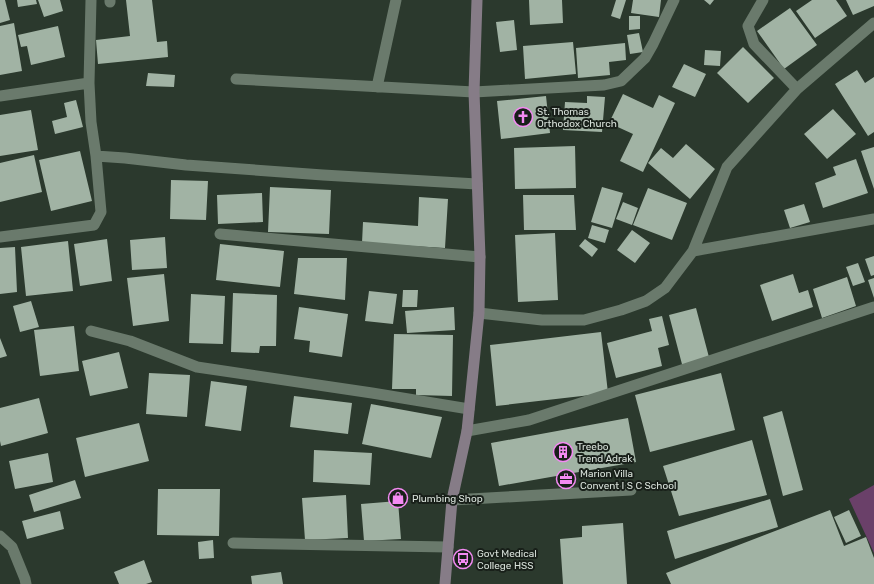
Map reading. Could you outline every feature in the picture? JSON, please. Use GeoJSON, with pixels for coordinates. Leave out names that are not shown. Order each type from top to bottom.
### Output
{"type":"FeatureCollection","features":[{"type":"Feature","properties":{"kind":"main road"},"geometry":{"type":"LineString","coordinates":[[445,584],[452,500],[467,431],[479,313],[480,257],[474,92],[477,0]]}},
{"type":"Feature","properties":{"kind":"street"},"geometry":{"type":"LineString","coordinates":[[0,237],[94,225],[101,212],[96,156],[91,122],[89,83],[91,0]]}},
{"type":"Feature","properties":{"kind":"street"},"geometry":{"type":"LineString","coordinates":[[377,86],[396,0]]}},
{"type":"Feature","properties":{"kind":"street"},"geometry":{"type":"LineString","coordinates":[[236,79],[474,92],[604,85],[621,81],[645,58],[674,0]]}},
{"type":"Feature","properties":{"kind":"street"},"geometry":{"type":"LineString","coordinates":[[763,0],[748,26],[754,44],[798,89]]}},
{"type":"Feature","properties":{"kind":"street"},"geometry":{"type":"LineString","coordinates":[[479,313],[542,320],[584,320],[621,310],[646,301],[665,288],[693,251],[727,167],[798,89],[874,23]]}},
{"type":"Feature","properties":{"kind":"street"},"geometry":{"type":"LineString","coordinates":[[0,96],[89,83]]}},
{"type":"Feature","properties":{"kind":"street"},"geometry":{"type":"LineString","coordinates":[[96,156],[186,165],[477,184]]}},
{"type":"Feature","properties":{"kind":"street"},"geometry":{"type":"LineString","coordinates":[[693,251],[874,219]]}},
{"type":"Feature","properties":{"kind":"street"},"geometry":{"type":"LineString","coordinates":[[220,234],[480,257]]}},
{"type":"Feature","properties":{"kind":"street"},"geometry":{"type":"LineString","coordinates":[[467,431],[529,420],[874,307]]}},
{"type":"Feature","properties":{"kind":"street"},"geometry":{"type":"LineString","coordinates":[[90,331],[130,341],[198,367],[372,392],[469,409]]}},
{"type":"Feature","properties":{"kind":"street"},"geometry":{"type":"LineString","coordinates":[[452,500],[631,490]]}},
{"type":"Feature","properties":{"kind":"street"},"geometry":{"type":"LineString","coordinates":[[0,536],[12,547],[26,584]]}},
{"type":"Feature","properties":{"kind":"street"},"geometry":{"type":"LineString","coordinates":[[233,544],[448,547]]}},
{"type":"Feature","properties":{"kind":"shaded area"},"geometry":{"type":"Polygon","coordinates":[[[874,485],[874,553],[849,499],[874,485]]]}},
{"type":"Feature","properties":{"kind":"building"},"geometry":{"type":"Polygon","coordinates":[[[0,0],[5,0],[10,20],[0,23],[0,0]]]}},
{"type":"Feature","properties":{"kind":"building"},"geometry":{"type":"Polygon","coordinates":[[[17,0],[36,0],[37,4],[18,7],[17,0]]]}},
{"type":"Feature","properties":{"kind":"building"},"geometry":{"type":"Polygon","coordinates":[[[38,0],[60,0],[63,11],[44,17],[38,0]]]}},
{"type":"Feature","properties":{"kind":"building"},"geometry":{"type":"Polygon","coordinates":[[[126,0],[152,0],[157,42],[167,41],[168,57],[98,64],[96,40],[130,36],[126,0]]]}},
{"type":"Feature","properties":{"kind":"building"},"geometry":{"type":"Polygon","coordinates":[[[529,0],[562,0],[563,23],[530,25],[529,0]]]}},
{"type":"Feature","properties":{"kind":"building"},"geometry":{"type":"Polygon","coordinates":[[[616,0],[626,0],[620,19],[611,16],[616,0]]]}},
{"type":"Feature","properties":{"kind":"building"},"geometry":{"type":"Polygon","coordinates":[[[633,0],[661,0],[659,17],[631,13],[633,0]]]}},
{"type":"Feature","properties":{"kind":"building"},"geometry":{"type":"Polygon","coordinates":[[[704,0],[714,0],[710,5],[704,0]]]}},
{"type":"Feature","properties":{"kind":"building"},"geometry":{"type":"Polygon","coordinates":[[[812,0],[836,0],[847,16],[815,38],[796,11],[812,0]]]}},
{"type":"Feature","properties":{"kind":"building"},"geometry":{"type":"Polygon","coordinates":[[[846,0],[874,0],[874,6],[853,15],[846,0]]]}},
{"type":"Feature","properties":{"kind":"building"},"geometry":{"type":"Polygon","coordinates":[[[790,8],[817,45],[784,69],[757,31],[790,8]]]}},
{"type":"Feature","properties":{"kind":"building"},"geometry":{"type":"Polygon","coordinates":[[[629,16],[640,16],[640,29],[629,30],[629,16]]]}},
{"type":"Feature","properties":{"kind":"building"},"geometry":{"type":"Polygon","coordinates":[[[514,20],[517,50],[500,52],[496,22],[514,20]]]}},
{"type":"Feature","properties":{"kind":"building"},"geometry":{"type":"Polygon","coordinates":[[[14,23],[22,71],[0,75],[0,26],[14,23]]]}},
{"type":"Feature","properties":{"kind":"building"},"geometry":{"type":"Polygon","coordinates":[[[58,26],[65,57],[31,65],[27,46],[21,47],[18,35],[58,26]]]}},
{"type":"Feature","properties":{"kind":"building"},"geometry":{"type":"Polygon","coordinates":[[[639,33],[643,52],[630,54],[627,35],[639,33]]]}},
{"type":"Feature","properties":{"kind":"building"},"geometry":{"type":"Polygon","coordinates":[[[573,42],[576,74],[525,79],[523,46],[573,42]]]}},
{"type":"Feature","properties":{"kind":"building"},"geometry":{"type":"Polygon","coordinates":[[[625,43],[626,60],[609,62],[610,75],[578,78],[576,48],[625,43]]]}},
{"type":"Feature","properties":{"kind":"building"},"geometry":{"type":"Polygon","coordinates":[[[743,47],[774,78],[748,103],[717,73],[743,47]]]}},
{"type":"Feature","properties":{"kind":"building"},"geometry":{"type":"Polygon","coordinates":[[[705,50],[721,51],[720,66],[704,65],[705,50]]]}},
{"type":"Feature","properties":{"kind":"building"},"geometry":{"type":"Polygon","coordinates":[[[684,64],[706,74],[695,97],[672,87],[684,64]]]}},
{"type":"Feature","properties":{"kind":"building"},"geometry":{"type":"Polygon","coordinates":[[[857,70],[865,83],[874,77],[874,132],[868,136],[835,84],[857,70]]]}},
{"type":"Feature","properties":{"kind":"building"},"geometry":{"type":"Polygon","coordinates":[[[148,73],[175,75],[174,87],[146,86],[148,73]]]}},
{"type":"Feature","properties":{"kind":"building"},"geometry":{"type":"Polygon","coordinates":[[[623,94],[653,108],[659,95],[675,103],[643,172],[620,161],[633,134],[609,123],[623,94]]]}},
{"type":"Feature","properties":{"kind":"building","name":"St. Thomas Orthodox Church"},"geometry":{"type":"Polygon","coordinates":[[[546,96],[550,133],[501,139],[497,101],[546,96]]]}},
{"type":"Feature","properties":{"kind":"building"},"geometry":{"type":"Polygon","coordinates":[[[587,96],[605,97],[602,132],[563,130],[565,102],[587,103],[587,96]]]}},
{"type":"Feature","properties":{"kind":"building"},"geometry":{"type":"Polygon","coordinates":[[[76,100],[83,127],[55,134],[52,121],[67,117],[64,103],[76,100]]]}},
{"type":"Feature","properties":{"kind":"building"},"geometry":{"type":"Polygon","coordinates":[[[833,109],[856,134],[827,159],[804,134],[833,109]]]}},
{"type":"Feature","properties":{"kind":"building"},"geometry":{"type":"Polygon","coordinates":[[[31,110],[38,150],[0,156],[0,115],[31,110]]]}},
{"type":"Feature","properties":{"kind":"building"},"geometry":{"type":"Polygon","coordinates":[[[686,144],[715,169],[690,199],[648,163],[661,148],[673,158],[686,144]]]}},
{"type":"Feature","properties":{"kind":"building"},"geometry":{"type":"Polygon","coordinates":[[[575,146],[576,188],[515,189],[514,148],[575,146]]]}},
{"type":"Feature","properties":{"kind":"building"},"geometry":{"type":"Polygon","coordinates":[[[874,147],[874,189],[861,151],[874,147]]]}},
{"type":"Feature","properties":{"kind":"building"},"geometry":{"type":"Polygon","coordinates":[[[80,151],[92,201],[51,211],[39,160],[80,151]]]}},
{"type":"Feature","properties":{"kind":"building"},"geometry":{"type":"Polygon","coordinates":[[[34,155],[42,192],[0,202],[0,163],[34,155]]]}},
{"type":"Feature","properties":{"kind":"building"},"geometry":{"type":"Polygon","coordinates":[[[856,159],[868,193],[823,208],[815,183],[836,175],[833,167],[856,159]]]}},
{"type":"Feature","properties":{"kind":"building"},"geometry":{"type":"Polygon","coordinates":[[[171,180],[208,181],[206,220],[170,219],[171,180]]]}},
{"type":"Feature","properties":{"kind":"building"},"geometry":{"type":"Polygon","coordinates":[[[270,187],[331,190],[329,234],[268,232],[270,187]]]}},
{"type":"Feature","properties":{"kind":"building"},"geometry":{"type":"Polygon","coordinates":[[[602,187],[623,193],[612,228],[591,222],[602,187]]]}},
{"type":"Feature","properties":{"kind":"building"},"geometry":{"type":"Polygon","coordinates":[[[648,188],[687,203],[672,240],[633,225],[648,188]]]}},
{"type":"Feature","properties":{"kind":"building"},"geometry":{"type":"Polygon","coordinates":[[[262,193],[263,222],[218,224],[217,195],[262,193]]]}},
{"type":"Feature","properties":{"kind":"building"},"geometry":{"type":"Polygon","coordinates":[[[523,195],[574,195],[576,230],[524,230],[523,195]]]}},
{"type":"Feature","properties":{"kind":"building"},"geometry":{"type":"Polygon","coordinates":[[[419,197],[448,199],[445,248],[362,243],[363,222],[418,226],[419,197]]]}},
{"type":"Feature","properties":{"kind":"building"},"geometry":{"type":"Polygon","coordinates":[[[623,202],[638,208],[632,225],[616,219],[623,202]]]}},
{"type":"Feature","properties":{"kind":"building"},"geometry":{"type":"Polygon","coordinates":[[[804,204],[810,222],[790,228],[784,210],[804,204]]]}},
{"type":"Feature","properties":{"kind":"building"},"geometry":{"type":"Polygon","coordinates":[[[592,225],[609,230],[605,243],[588,238],[592,225]]]}},
{"type":"Feature","properties":{"kind":"building"},"geometry":{"type":"Polygon","coordinates":[[[632,230],[650,243],[635,263],[617,250],[632,230]]]}},
{"type":"Feature","properties":{"kind":"building"},"geometry":{"type":"Polygon","coordinates":[[[555,233],[558,300],[518,302],[515,235],[555,233]]]}},
{"type":"Feature","properties":{"kind":"building"},"geometry":{"type":"Polygon","coordinates":[[[165,237],[167,268],[132,270],[130,240],[165,237]]]}},
{"type":"Feature","properties":{"kind":"building"},"geometry":{"type":"Polygon","coordinates":[[[107,239],[112,281],[80,286],[74,244],[107,239]]]}},
{"type":"Feature","properties":{"kind":"building"},"geometry":{"type":"Polygon","coordinates":[[[585,239],[598,249],[592,257],[579,246],[585,239]]]}},
{"type":"Feature","properties":{"kind":"building"},"geometry":{"type":"Polygon","coordinates":[[[68,241],[73,291],[26,296],[21,247],[68,241]]]}},
{"type":"Feature","properties":{"kind":"building"},"geometry":{"type":"Polygon","coordinates":[[[220,244],[284,251],[280,287],[216,280],[220,244]]]}},
{"type":"Feature","properties":{"kind":"building"},"geometry":{"type":"Polygon","coordinates":[[[15,247],[17,292],[0,294],[0,248],[15,247]]]}},
{"type":"Feature","properties":{"kind":"building"},"geometry":{"type":"Polygon","coordinates":[[[874,256],[874,275],[871,276],[865,259],[874,256]]]}},
{"type":"Feature","properties":{"kind":"building"},"geometry":{"type":"Polygon","coordinates":[[[298,258],[347,258],[345,300],[294,294],[298,258]]]}},
{"type":"Feature","properties":{"kind":"building"},"geometry":{"type":"Polygon","coordinates":[[[858,263],[865,282],[853,286],[846,267],[858,263]]]}},
{"type":"Feature","properties":{"kind":"building"},"geometry":{"type":"Polygon","coordinates":[[[164,274],[169,321],[133,326],[127,278],[164,274]]]}},
{"type":"Feature","properties":{"kind":"building"},"geometry":{"type":"Polygon","coordinates":[[[793,274],[799,293],[808,290],[813,307],[772,321],[760,285],[793,274]]]}},
{"type":"Feature","properties":{"kind":"building"},"geometry":{"type":"Polygon","coordinates":[[[847,277],[856,306],[822,318],[813,289],[847,277]]]}},
{"type":"Feature","properties":{"kind":"building"},"geometry":{"type":"Polygon","coordinates":[[[874,278],[874,298],[868,280],[874,278]]]}},
{"type":"Feature","properties":{"kind":"building"},"geometry":{"type":"Polygon","coordinates":[[[403,290],[418,290],[417,307],[402,307],[403,290]]]}},
{"type":"Feature","properties":{"kind":"building"},"geometry":{"type":"Polygon","coordinates":[[[369,291],[397,294],[393,324],[365,321],[369,291]]]}},
{"type":"Feature","properties":{"kind":"building"},"geometry":{"type":"Polygon","coordinates":[[[233,293],[277,295],[276,346],[260,346],[259,353],[231,352],[233,293]]]}},
{"type":"Feature","properties":{"kind":"building"},"geometry":{"type":"Polygon","coordinates":[[[191,294],[225,296],[223,344],[189,343],[191,294]]]}},
{"type":"Feature","properties":{"kind":"building"},"geometry":{"type":"Polygon","coordinates":[[[31,301],[39,327],[20,332],[13,306],[31,301]]]}},
{"type":"Feature","properties":{"kind":"building"},"geometry":{"type":"Polygon","coordinates":[[[299,307],[348,314],[342,357],[309,352],[310,341],[294,339],[299,307]]]}},
{"type":"Feature","properties":{"kind":"building"},"geometry":{"type":"Polygon","coordinates":[[[454,307],[455,330],[407,333],[405,311],[454,307]]]}},
{"type":"Feature","properties":{"kind":"building"},"geometry":{"type":"Polygon","coordinates":[[[696,308],[710,361],[683,368],[669,315],[696,308]]]}},
{"type":"Feature","properties":{"kind":"building"},"geometry":{"type":"Polygon","coordinates":[[[662,316],[669,345],[658,348],[662,366],[616,378],[607,343],[652,331],[649,319],[662,316]]]}},
{"type":"Feature","properties":{"kind":"building"},"geometry":{"type":"Polygon","coordinates":[[[74,326],[79,371],[40,376],[34,330],[74,326]]]}},
{"type":"Feature","properties":{"kind":"building"},"geometry":{"type":"Polygon","coordinates":[[[601,332],[608,393],[496,406],[490,345],[601,332]]]}},
{"type":"Feature","properties":{"kind":"building"},"geometry":{"type":"Polygon","coordinates":[[[394,334],[453,335],[452,396],[416,395],[416,389],[392,389],[394,334]]]}},
{"type":"Feature","properties":{"kind":"building"},"geometry":{"type":"Polygon","coordinates":[[[0,338],[7,356],[0,358],[0,338]]]}},
{"type":"Feature","properties":{"kind":"building"},"geometry":{"type":"Polygon","coordinates":[[[119,352],[128,388],[90,396],[82,361],[119,352]]]}},
{"type":"Feature","properties":{"kind":"building"},"geometry":{"type":"Polygon","coordinates":[[[149,373],[190,375],[187,417],[146,414],[149,373]]]}},
{"type":"Feature","properties":{"kind":"building"},"geometry":{"type":"Polygon","coordinates":[[[721,373],[735,430],[650,452],[635,395],[721,373]]]}},
{"type":"Feature","properties":{"kind":"building"},"geometry":{"type":"Polygon","coordinates":[[[211,381],[247,386],[241,431],[205,426],[211,381]]]}},
{"type":"Feature","properties":{"kind":"building"},"geometry":{"type":"Polygon","coordinates":[[[294,396],[352,403],[348,434],[290,427],[294,396]]]}},
{"type":"Feature","properties":{"kind":"building"},"geometry":{"type":"Polygon","coordinates":[[[39,398],[48,433],[1,446],[0,408],[39,398]]]}},
{"type":"Feature","properties":{"kind":"building"},"geometry":{"type":"Polygon","coordinates":[[[371,404],[442,417],[431,458],[362,444],[371,404]]]}},
{"type":"Feature","properties":{"kind":"building"},"geometry":{"type":"Polygon","coordinates":[[[782,411],[803,490],[783,496],[763,417],[782,411]]]}},
{"type":"Feature","properties":{"kind":"building","name":"Treebo Trend Adrak"},"geometry":{"type":"Polygon","coordinates":[[[628,418],[636,462],[499,486],[491,443],[628,418]]]}},
{"type":"Feature","properties":{"kind":"building"},"geometry":{"type":"Polygon","coordinates":[[[139,423],[149,461],[85,477],[76,438],[139,423]]]}},
{"type":"Feature","properties":{"kind":"building"},"geometry":{"type":"Polygon","coordinates":[[[752,440],[767,495],[679,516],[663,466],[752,440]]]}},
{"type":"Feature","properties":{"kind":"building"},"geometry":{"type":"Polygon","coordinates":[[[314,450],[372,453],[370,485],[313,482],[314,450]]]}},
{"type":"Feature","properties":{"kind":"building"},"geometry":{"type":"Polygon","coordinates":[[[48,453],[53,482],[15,489],[9,461],[48,453]]]}},
{"type":"Feature","properties":{"kind":"building"},"geometry":{"type":"Polygon","coordinates":[[[75,480],[81,498],[34,512],[29,495],[75,480]]]}},
{"type":"Feature","properties":{"kind":"building"},"geometry":{"type":"Polygon","coordinates":[[[158,489],[220,489],[219,536],[157,535],[158,489]]]}},
{"type":"Feature","properties":{"kind":"building"},"geometry":{"type":"Polygon","coordinates":[[[346,495],[348,538],[305,540],[302,498],[346,495]]]}},
{"type":"Feature","properties":{"kind":"building"},"geometry":{"type":"Polygon","coordinates":[[[770,499],[778,527],[675,559],[667,531],[770,499]]]}},
{"type":"Feature","properties":{"kind":"building"},"geometry":{"type":"Polygon","coordinates":[[[398,501],[401,539],[364,541],[361,504],[398,501]]]}},
{"type":"Feature","properties":{"kind":"building"},"geometry":{"type":"Polygon","coordinates":[[[830,510],[844,546],[866,537],[874,558],[874,584],[671,584],[666,573],[830,510]]]}},
{"type":"Feature","properties":{"kind":"building"},"geometry":{"type":"Polygon","coordinates":[[[849,510],[861,536],[846,543],[834,517],[849,510]]]}},
{"type":"Feature","properties":{"kind":"building"},"geometry":{"type":"Polygon","coordinates":[[[60,511],[64,529],[27,539],[22,521],[60,511]]]}},
{"type":"Feature","properties":{"kind":"building"},"geometry":{"type":"Polygon","coordinates":[[[623,523],[627,584],[563,584],[560,539],[582,537],[582,526],[623,523]]]}},
{"type":"Feature","properties":{"kind":"building"},"geometry":{"type":"Polygon","coordinates":[[[213,540],[214,558],[199,559],[198,542],[213,540]]]}},
{"type":"Feature","properties":{"kind":"building"},"geometry":{"type":"Polygon","coordinates":[[[144,560],[152,582],[146,584],[119,584],[114,572],[144,560]]]}},
{"type":"Feature","properties":{"kind":"building"},"geometry":{"type":"Polygon","coordinates":[[[281,572],[283,584],[252,584],[251,576],[281,572]]]}},
{"type":"Feature","properties":{"kind":"place","name":"St. Thomas Orthodox Church"},"geometry":{"type":"Point","coordinates":[523,117]}},
{"type":"Feature","properties":{"kind":"place","name":"Treebo Trend Adrak"},"geometry":{"type":"Point","coordinates":[563,452]}},
{"type":"Feature","properties":{"kind":"place","name":"Marion Villa Convent I S C School"},"geometry":{"type":"Point","coordinates":[566,479]}},
{"type":"Feature","properties":{"kind":"place","name":"Plumbing Shop"},"geometry":{"type":"Point","coordinates":[398,498]}},
{"type":"Feature","properties":{"kind":"place","name":"Govt Medical College HSS"},"geometry":{"type":"Point","coordinates":[463,559]}}]}
